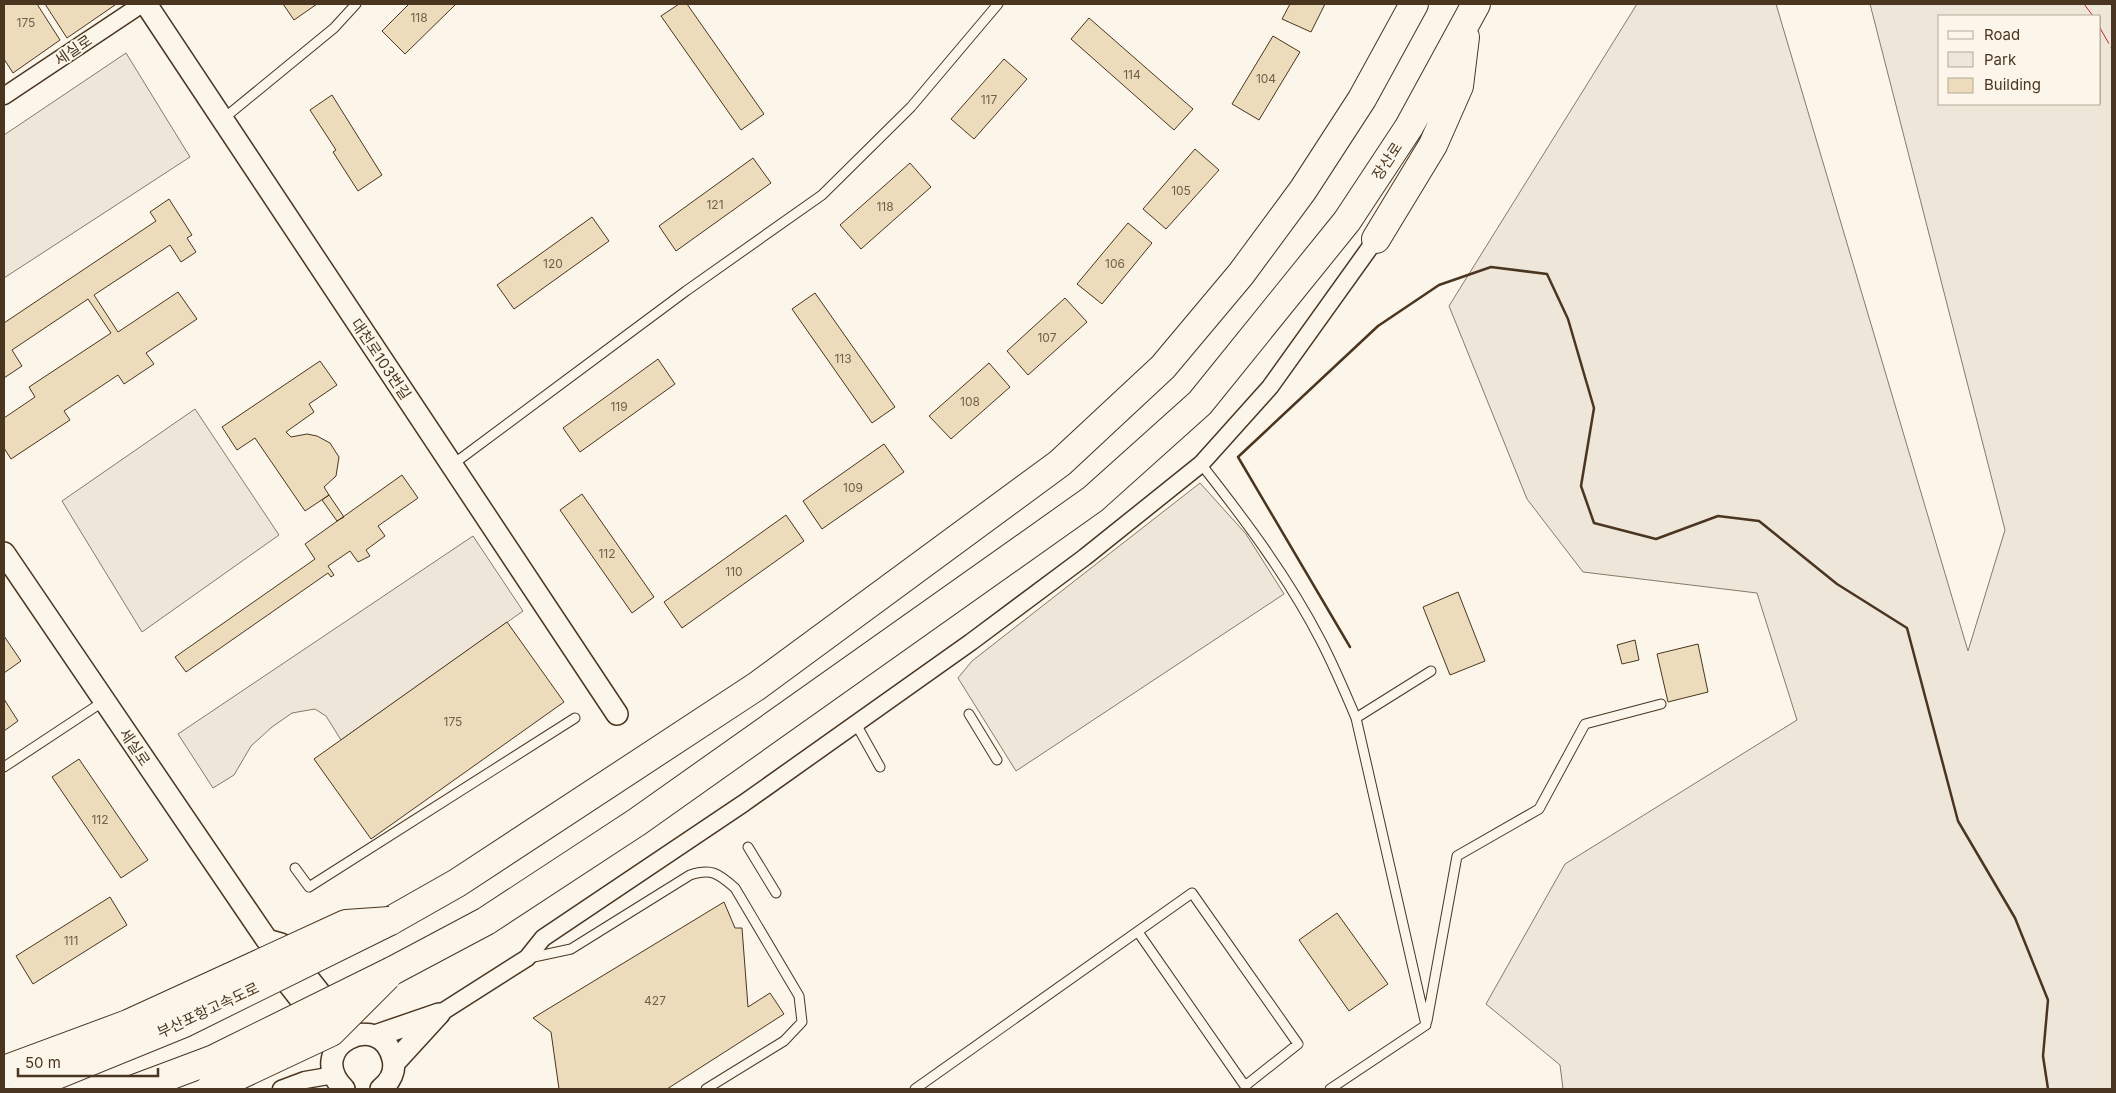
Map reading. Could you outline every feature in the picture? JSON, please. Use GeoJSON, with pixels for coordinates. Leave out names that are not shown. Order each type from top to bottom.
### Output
{"type":"FeatureCollection","features":[{"type":"Feature","properties":{"kind":"highway","name":"부산포항고속도로"},"geometry":{"type":"LineString","coordinates":[[22,1089],[184,1023],[390,921],[457,883],[757,686],[1060,463],[1163,367],[1241,274],[1302,190],[1362,99],[1414,4]]}},
{"type":"Feature","properties":{"kind":"highway"},"geometry":{"type":"LineString","coordinates":[[1376,239],[1433,145],[1458,86],[1472,12]]}},
{"type":"Feature","properties":{"kind":"highway","name":"장산로"},"geometry":{"type":"LineString","coordinates":[[392,971],[486,921],[637,822],[1093,499],[1200,403],[1347,221],[1409,128],[1472,12]]}},
{"type":"Feature","properties":{"kind":"highway"},"geometry":{"type":"LineString","coordinates":[[4,1070],[128,1024],[346,924],[390,921]]}},
{"type":"Feature","properties":{"kind":"highway"},"geometry":{"type":"LineString","coordinates":[[134,1089],[214,1059],[392,971]]}},
{"type":"Feature","properties":{"kind":"highway"},"geometry":{"type":"LineString","coordinates":[[210,1089],[331,1032],[392,971]]}},
{"type":"Feature","properties":{"kind":"street","name":"세실로"},"geometry":{"type":"LineString","coordinates":[[4,96],[142,4]]}},
{"type":"Feature","properties":{"kind":"street","name":"대천로103번길"},"geometry":{"type":"LineString","coordinates":[[146,4],[617,714]]}},
{"type":"Feature","properties":{"kind":"street"},"geometry":{"type":"LineString","coordinates":[[375,1036],[439,1014],[526,958],[542,938],[744,803],[1085,557],[1201,464],[1270,387],[1376,239]]}},
{"type":"Feature","properties":{"kind":"street","name":"세실로"},"geometry":{"type":"LineString","coordinates":[[4,553],[267,940],[281,944],[345,1042]]}},
{"type":"Feature","properties":{"kind":"street"},"geometry":{"type":"LineString","coordinates":[[390,1080],[439,1014]]}},
{"type":"Feature","properties":{"kind":"street"},"geometry":{"type":"LineString","coordinates":[[281,1089],[305,1080],[339,1082],[333,1056],[345,1042],[368,1034],[375,1036],[388,1046],[390,1080]]}},
{"type":"Feature","properties":{"kind":"lane"},"geometry":{"type":"LineString","coordinates":[[223,120],[334,28],[356,4]]}},
{"type":"Feature","properties":{"kind":"lane"},"geometry":{"type":"LineString","coordinates":[[452,465],[686,291],[822,195],[911,107],[998,4]]}},
{"type":"Feature","properties":{"kind":"lane"},"geometry":{"type":"LineString","coordinates":[[1201,464],[1249,525],[1286,581],[1321,641],[1356,718],[1426,1025]]}},
{"type":"Feature","properties":{"kind":"lane"},"geometry":{"type":"LineString","coordinates":[[1356,718],[1431,671]]}},
{"type":"Feature","properties":{"kind":"lane"},"geometry":{"type":"LineString","coordinates":[[4,767],[104,701]]}},
{"type":"Feature","properties":{"kind":"lane"},"geometry":{"type":"LineString","coordinates":[[1330,1089],[1426,1025],[1457,856],[1539,809],[1586,724],[1662,704]]}},
{"type":"Feature","properties":{"kind":"lane"},"geometry":{"type":"LineString","coordinates":[[969,714],[997,760]]}},
{"type":"Feature","properties":{"kind":"lane"},"geometry":{"type":"LineString","coordinates":[[295,868],[309,888],[575,718]]}},
{"type":"Feature","properties":{"kind":"lane"},"geometry":{"type":"LineString","coordinates":[[856,724],[880,767]]}},
{"type":"Feature","properties":{"kind":"lane"},"geometry":{"type":"LineString","coordinates":[[748,847],[776,893]]}},
{"type":"Feature","properties":{"kind":"lane"},"geometry":{"type":"LineString","coordinates":[[526,958],[571,949],[690,875],[704,870],[720,875],[735,888],[799,996],[802,1022],[784,1041],[706,1089]]}},
{"type":"Feature","properties":{"kind":"lane"},"geometry":{"type":"LineString","coordinates":[[915,1089],[1192,893],[1298,1044],[1246,1088],[1138,932]]}},
{"type":"Feature","properties":{"kind":"green space"},"geometry":{"type":"Polygon","coordinates":[[[1637,4],[1776,4],[1968,651],[2005,530],[1870,4],[2112,4],[2112,1089],[1563,1089],[1560,1065],[1486,1004],[1565,864],[1797,720],[1757,593],[1583,572],[1527,499],[1449,306],[1637,4]]]}},
{"type":"Feature","properties":{"kind":"green space"},"geometry":{"type":"Polygon","coordinates":[[[126,53],[190,157],[4,278],[4,135],[126,53]]]}},
{"type":"Feature","properties":{"kind":"green space"},"geometry":{"type":"Polygon","coordinates":[[[195,409],[279,535],[142,632],[62,501],[195,409]]]}},
{"type":"Feature","properties":{"kind":"green space"},"geometry":{"type":"Polygon","coordinates":[[[1200,483],[1246,534],[1284,594],[1016,771],[958,678],[972,661],[1200,483]]]}},
{"type":"Feature","properties":{"kind":"green space"},"geometry":{"type":"Polygon","coordinates":[[[473,536],[523,611],[341,740],[326,716],[315,709],[292,713],[272,727],[251,746],[234,775],[213,788],[178,734],[473,536]]]}},
{"type":"Feature","properties":{"kind":"building"},"geometry":{"type":"Polygon","coordinates":[[[4,4],[37,4],[60,40],[13,73],[4,59],[4,4]]]}},
{"type":"Feature","properties":{"kind":"building"},"geometry":{"type":"Polygon","coordinates":[[[45,4],[114,4],[115,5],[67,38],[45,4]]]}},
{"type":"Feature","properties":{"kind":"building"},"geometry":{"type":"Polygon","coordinates":[[[283,4],[317,4],[294,20],[283,4]]]}},
{"type":"Feature","properties":{"kind":"building"},"geometry":{"type":"Polygon","coordinates":[[[409,4],[456,4],[405,54],[382,31],[409,4]]]}},
{"type":"Feature","properties":{"kind":"building"},"geometry":{"type":"Polygon","coordinates":[[[679,4],[687,4],[764,114],[741,130],[661,16],[679,4]]]}},
{"type":"Feature","properties":{"kind":"building"},"geometry":{"type":"Polygon","coordinates":[[[1290,4],[1325,4],[1311,32],[1282,19],[1290,4]]]}},
{"type":"Feature","properties":{"kind":"building"},"geometry":{"type":"Polygon","coordinates":[[[1089,18],[1193,109],[1174,130],[1071,39],[1089,18]]]}},
{"type":"Feature","properties":{"kind":"building"},"geometry":{"type":"Polygon","coordinates":[[[1273,36],[1300,52],[1259,120],[1232,104],[1273,36]]]}},
{"type":"Feature","properties":{"kind":"building"},"geometry":{"type":"Polygon","coordinates":[[[1004,59],[1027,79],[974,139],[951,119],[1004,59]]]}},
{"type":"Feature","properties":{"kind":"building"},"geometry":{"type":"Polygon","coordinates":[[[332,95],[382,175],[358,191],[333,152],[336,150],[310,110],[332,95]]]}},
{"type":"Feature","properties":{"kind":"building"},"geometry":{"type":"Polygon","coordinates":[[[1195,149],[1219,170],[1166,229],[1143,209],[1195,149]]]}},
{"type":"Feature","properties":{"kind":"building"},"geometry":{"type":"Polygon","coordinates":[[[753,158],[771,183],[676,251],[659,226],[753,158]]]}},
{"type":"Feature","properties":{"kind":"building"},"geometry":{"type":"Polygon","coordinates":[[[910,163],[931,187],[861,249],[840,225],[910,163]]]}},
{"type":"Feature","properties":{"kind":"building"},"geometry":{"type":"Polygon","coordinates":[[[169,199],[192,235],[187,238],[196,252],[181,262],[170,245],[94,295],[118,332],[178,292],[197,319],[146,353],[154,364],[124,384],[118,375],[64,411],[70,420],[11,459],[4,448],[4,418],[35,397],[29,387],[111,333],[88,299],[12,350],[22,366],[4,378],[4,323],[156,221],[150,212],[169,199]]]}},
{"type":"Feature","properties":{"kind":"building"},"geometry":{"type":"Polygon","coordinates":[[[592,217],[609,241],[514,309],[497,285],[592,217]]]}},
{"type":"Feature","properties":{"kind":"building"},"geometry":{"type":"Polygon","coordinates":[[[1128,223],[1152,243],[1102,304],[1077,284],[1128,223]]]}},
{"type":"Feature","properties":{"kind":"building"},"geometry":{"type":"Polygon","coordinates":[[[815,293],[895,407],[872,423],[792,309],[815,293]]]}},
{"type":"Feature","properties":{"kind":"building"},"geometry":{"type":"Polygon","coordinates":[[[1065,298],[1087,322],[1028,375],[1007,351],[1065,298]]]}},
{"type":"Feature","properties":{"kind":"building"},"geometry":{"type":"Polygon","coordinates":[[[658,359],[675,384],[580,452],[563,428],[658,359]]]}},
{"type":"Feature","properties":{"kind":"building"},"geometry":{"type":"Polygon","coordinates":[[[320,361],[337,385],[309,404],[314,412],[286,432],[291,437],[307,434],[317,436],[330,443],[339,457],[336,476],[324,487],[329,495],[305,511],[255,438],[237,450],[222,427],[320,361]]]}},
{"type":"Feature","properties":{"kind":"building"},"geometry":{"type":"Polygon","coordinates":[[[989,363],[1010,387],[951,439],[929,416],[989,363]]]}},
{"type":"Feature","properties":{"kind":"building"},"geometry":{"type":"Polygon","coordinates":[[[884,444],[904,472],[822,529],[803,501],[884,444]]]}},
{"type":"Feature","properties":{"kind":"building"},"geometry":{"type":"Polygon","coordinates":[[[402,475],[418,498],[378,526],[385,536],[366,550],[370,556],[358,562],[350,551],[328,566],[334,575],[331,577],[328,573],[186,672],[175,657],[315,559],[305,544],[402,475]]]}},
{"type":"Feature","properties":{"kind":"building"},"geometry":{"type":"Polygon","coordinates":[[[582,494],[654,597],[632,613],[560,510],[582,494]]]}},
{"type":"Feature","properties":{"kind":"building"},"geometry":{"type":"Polygon","coordinates":[[[329,495],[344,517],[337,521],[322,500],[329,495]]]}},
{"type":"Feature","properties":{"kind":"building"},"geometry":{"type":"Polygon","coordinates":[[[786,515],[804,541],[682,628],[664,602],[786,515]]]}},
{"type":"Feature","properties":{"kind":"building"},"geometry":{"type":"Polygon","coordinates":[[[1458,592],[1485,661],[1450,675],[1423,607],[1458,592]]]}},
{"type":"Feature","properties":{"kind":"building"},"geometry":{"type":"Polygon","coordinates":[[[507,622],[564,702],[371,839],[314,759],[507,622]]]}},
{"type":"Feature","properties":{"kind":"building"},"geometry":{"type":"Polygon","coordinates":[[[4,636],[21,661],[4,673],[4,636]]]}},
{"type":"Feature","properties":{"kind":"building"},"geometry":{"type":"Polygon","coordinates":[[[1635,640],[1639,660],[1622,664],[1617,645],[1635,640]]]}},
{"type":"Feature","properties":{"kind":"building"},"geometry":{"type":"Polygon","coordinates":[[[1698,644],[1708,692],[1668,702],[1657,654],[1698,644]]]}},
{"type":"Feature","properties":{"kind":"building"},"geometry":{"type":"Polygon","coordinates":[[[4,699],[18,721],[4,731],[4,699]]]}},
{"type":"Feature","properties":{"kind":"building"},"geometry":{"type":"Polygon","coordinates":[[[79,759],[148,860],[121,878],[52,777],[79,759]]]}},
{"type":"Feature","properties":{"kind":"building"},"geometry":{"type":"Polygon","coordinates":[[[110,897],[127,925],[33,984],[16,956],[110,897]]]}},
{"type":"Feature","properties":{"kind":"building"},"geometry":{"type":"Polygon","coordinates":[[[724,902],[735,928],[742,928],[748,1007],[770,993],[784,1014],[667,1089],[559,1089],[551,1032],[533,1018],[724,902]]]}},
{"type":"Feature","properties":{"kind":"building"},"geometry":{"type":"Polygon","coordinates":[[[1337,913],[1388,984],[1349,1011],[1299,940],[1337,913]]]}},
{"type":"Feature","properties":{"kind":"wall"},"geometry":{"type":"LineString","coordinates":[[1350,647],[1238,457],[1378,326],[1439,285],[1491,267],[1547,274],[1568,319],[1594,408],[1581,486],[1594,523],[1656,539],[1718,516],[1759,521],[1837,584],[1907,628],[1958,821],[2015,918],[2048,1000],[2043,1056],[2048,1089]]}},
{"type":"Feature","properties":{"kind":"power"},"geometry":{"type":"LineString","coordinates":[[2084,4],[2092,15]]}},
{"type":"Feature","properties":{"kind":"power"},"geometry":{"type":"LineString","coordinates":[[2101,30],[2112,49]]}}]}
